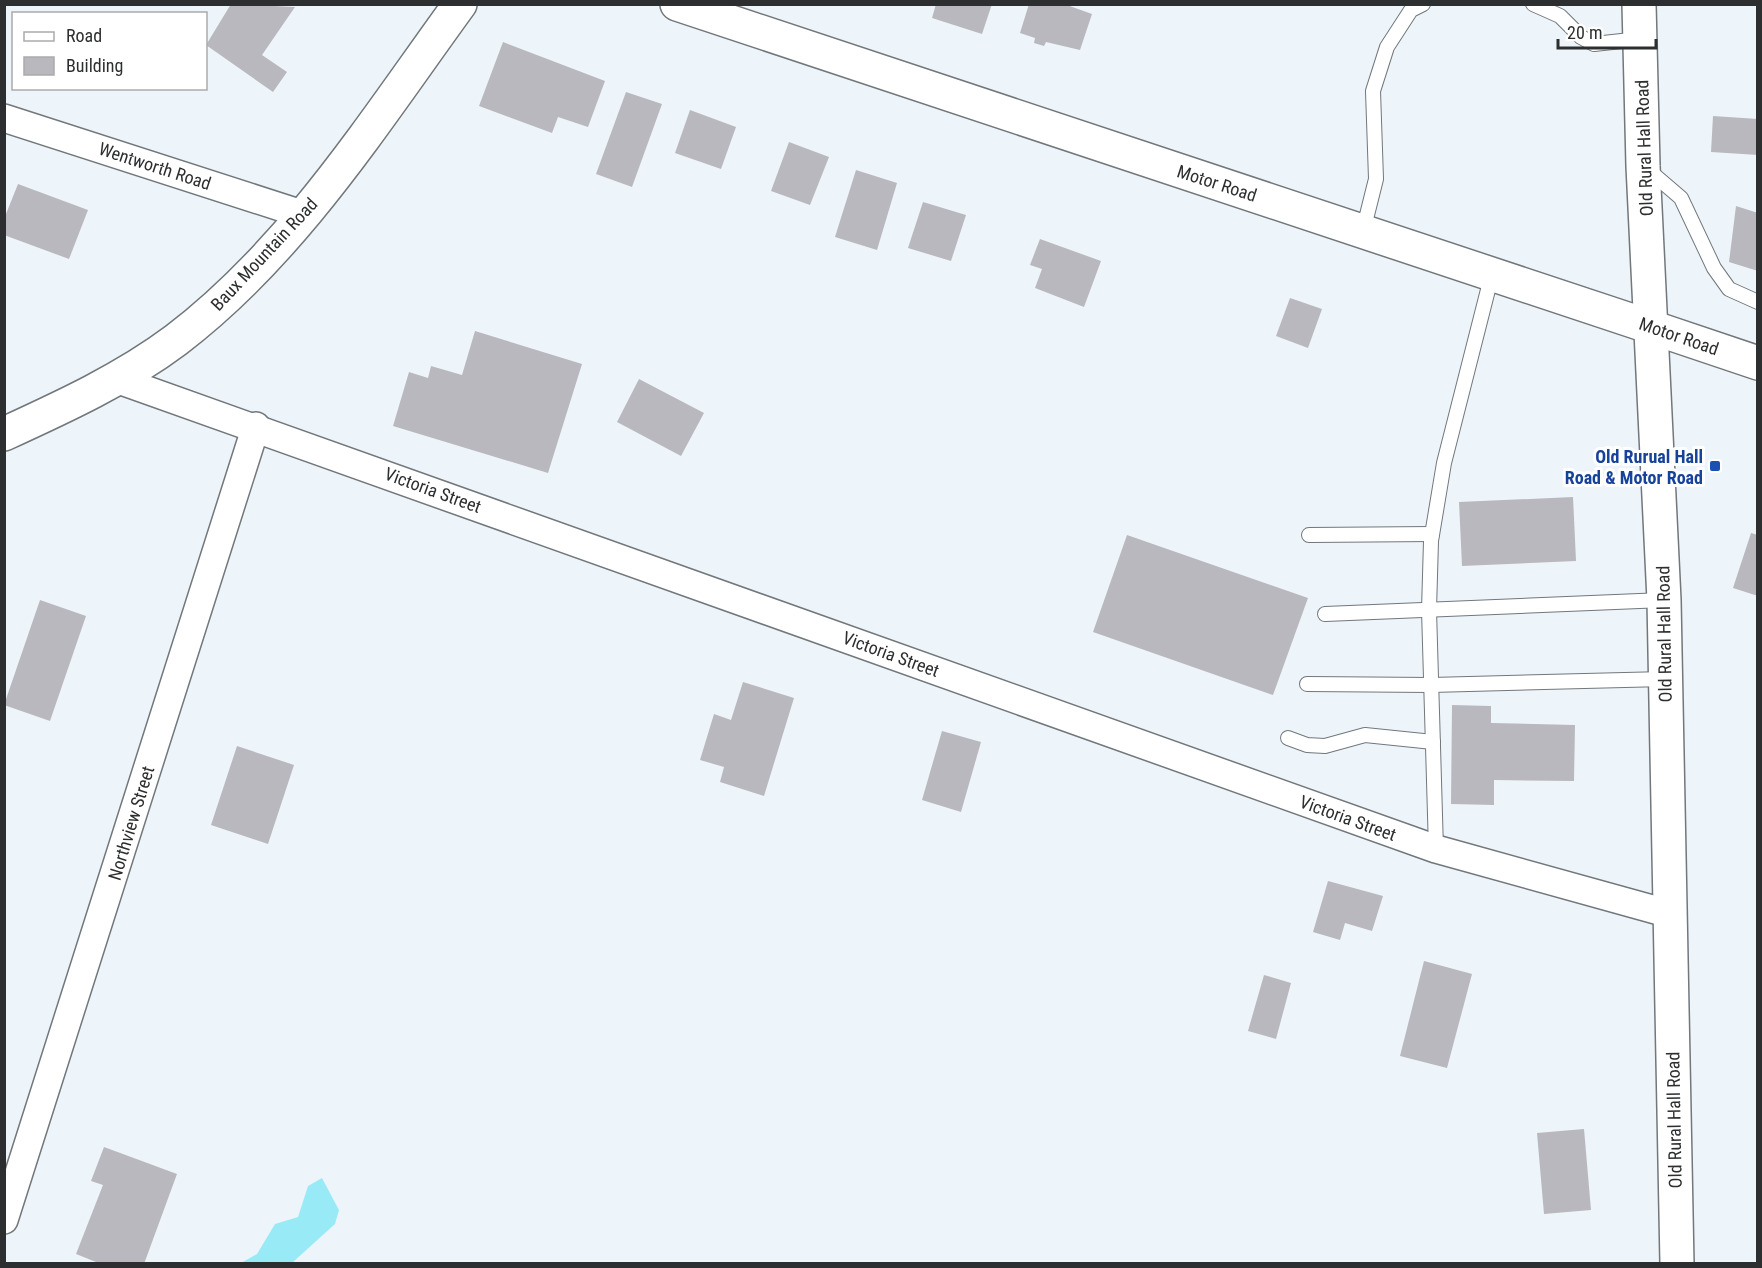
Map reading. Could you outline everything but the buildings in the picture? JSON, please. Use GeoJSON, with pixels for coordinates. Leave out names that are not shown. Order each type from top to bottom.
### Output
{"type":"FeatureCollection","features":[{"type":"Feature","properties":{"kind":"main road","name":"Baux Mountain Road"},"geometry":{"type":"LineString","coordinates":[[4,434],[116,379],[174,341],[209,313],[305,215],[460,4]]}},
{"type":"Feature","properties":{"kind":"main road","name":"Motor Road"},"geometry":{"type":"LineString","coordinates":[[677,4],[1757,361]]}},
{"type":"Feature","properties":{"kind":"main road","name":"Old Rural Hall Road"},"geometry":{"type":"LineString","coordinates":[[1639,4],[1643,166],[1664,600],[1677,1263]]}},
{"type":"Feature","properties":{"kind":"street","name":"Wentworth Road"},"geometry":{"type":"LineString","coordinates":[[4,118],[305,215]]}},
{"type":"Feature","properties":{"kind":"street","name":"Victoria Street"},"geometry":{"type":"LineString","coordinates":[[116,379],[256,426],[1436,849],[1670,914]]}},
{"type":"Feature","properties":{"kind":"street","name":"Northview Street"},"geometry":{"type":"LineString","coordinates":[[4,1220],[15,1156],[256,426]]}},
{"type":"Feature","properties":{"kind":"lane"},"geometry":{"type":"LineString","coordinates":[[1363,231],[1376,179],[1373,91],[1387,47],[1411,10],[1423,4]]}},
{"type":"Feature","properties":{"kind":"lane"},"geometry":{"type":"LineString","coordinates":[[1533,4],[1560,16],[1581,37],[1594,44],[1640,39]]}},
{"type":"Feature","properties":{"kind":"lane"},"geometry":{"type":"LineString","coordinates":[[1643,166],[1681,198],[1714,268],[1729,289],[1758,302]]}},
{"type":"Feature","properties":{"kind":"lane"},"geometry":{"type":"LineString","coordinates":[[1436,849],[1429,610],[1432,534],[1444,463],[1492,274]]}},
{"type":"Feature","properties":{"kind":"lane"},"geometry":{"type":"LineString","coordinates":[[1309,535],[1432,534]]}},
{"type":"Feature","properties":{"kind":"lane"},"geometry":{"type":"LineString","coordinates":[[1325,614],[1664,600]]}},
{"type":"Feature","properties":{"kind":"lane"},"geometry":{"type":"LineString","coordinates":[[1306,684],[1431,686],[1665,680]]}},
{"type":"Feature","properties":{"kind":"lane"},"geometry":{"type":"LineString","coordinates":[[1287,738],[1307,745],[1325,746],[1365,735],[1433,742]]}},
{"type":"Feature","properties":{"kind":"water"},"geometry":{"type":"Polygon","coordinates":[[[322,1178],[339,1210],[335,1224],[292,1263],[241,1263],[257,1254],[275,1224],[298,1217],[308,1186],[322,1178]]]}},
{"type":"Feature","properties":{"kind":"place","name":"Old Rurual Hall Road & Motor Road"},"geometry":{"type":"Point","coordinates":[1715,466]}}]}
